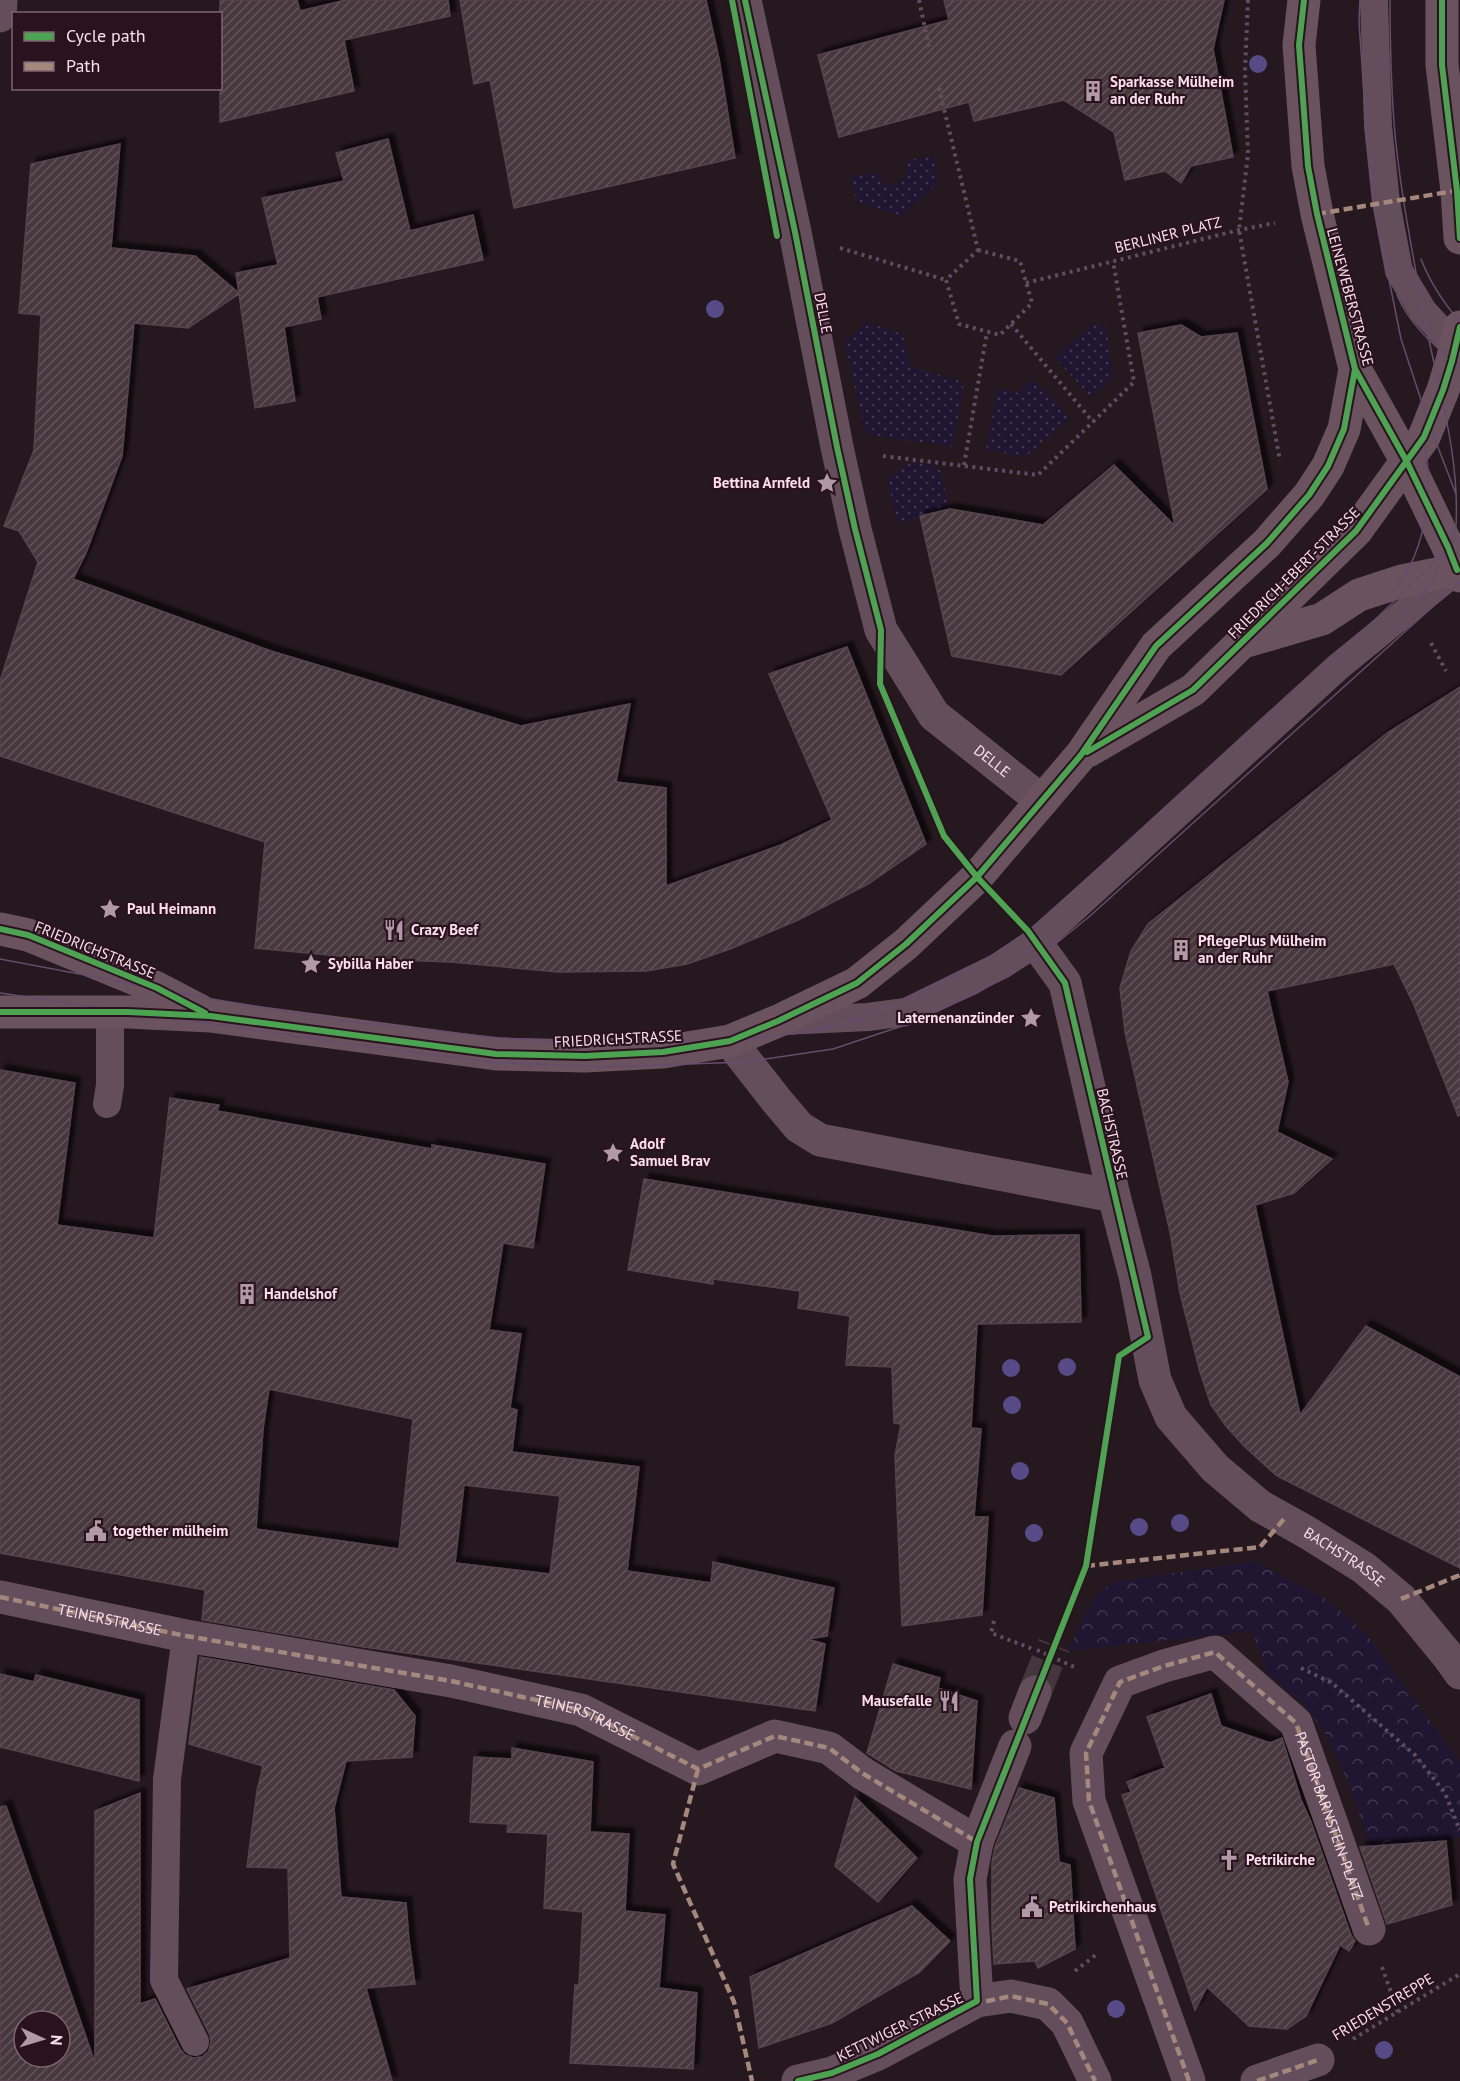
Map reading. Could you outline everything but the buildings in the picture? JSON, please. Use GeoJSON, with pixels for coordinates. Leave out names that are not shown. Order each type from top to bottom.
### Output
{"type":"FeatureCollection","features":[{"type":"Feature","properties":{"kind":"main road","name":"LEINEWEBERSTRASSE"},"geometry":{"type":"LineString","coordinates":[[1304,0],[1299,45],[1308,165],[1317,214],[1355,369],[1407,462],[1459,571]]}},
{"type":"Feature","properties":{"kind":"main road"},"geometry":{"type":"LineString","coordinates":[[1442,0],[1442,65],[1459,190],[1460,238]]}},
{"type":"Feature","properties":{"kind":"main road","name":"FRIEDRICH-EBERT-STRASSE"},"geometry":{"type":"LineString","coordinates":[[1081,755],[1193,690],[1356,531],[1424,437],[1459,342]]}},
{"type":"Feature","properties":{"kind":"main road","name":"FRIEDRICH-EBERT-STRASSE"},"geometry":{"type":"LineString","coordinates":[[977,877],[1081,755],[1156,646],[1267,543],[1309,495],[1328,465],[1344,429],[1355,369]]}},
{"type":"Feature","properties":{"kind":"main road"},"geometry":{"type":"LineString","coordinates":[[1242,643],[1322,620],[1359,595],[1402,581],[1459,571]]}},
{"type":"Feature","properties":{"kind":"main road","name":"FRIEDRICHSTRASSE"},"geometry":{"type":"LineString","coordinates":[[0,1012],[110,1012],[210,1016],[496,1054],[585,1056],[663,1052],[730,1041],[778,1021],[858,982],[906,944],[977,877]]}},
{"type":"Feature","properties":{"kind":"main road","name":"FRIEDRICHSTRASSE"},"geometry":{"type":"LineString","coordinates":[[0,929],[28,935],[157,988],[210,1016]]}},
{"type":"Feature","properties":{"kind":"street"},"geometry":{"type":"LineString","coordinates":[[0,16],[1,0]]}},
{"type":"Feature","properties":{"kind":"street","name":"DELLE"},"geometry":{"type":"LineString","coordinates":[[745,0],[795,232],[837,447],[881,630],[934,715],[1042,801]]}},
{"type":"Feature","properties":{"kind":"street","name":"BACHSTRASSE"},"geometry":{"type":"LineString","coordinates":[[1036,943],[1065,983],[1114,1196],[1135,1276],[1155,1380],[1172,1417],[1215,1468],[1260,1506],[1364,1568],[1401,1599],[1460,1673]]}},
{"type":"Feature","properties":{"kind":"street","name":"BACHSTRASSE"},"geometry":{"type":"LineString","coordinates":[[730,1041],[770,1093],[800,1127],[820,1140],[1114,1196]]}},
{"type":"Feature","properties":{"kind":"street","name":"TEINERSTRASSE"},"geometry":{"type":"LineString","coordinates":[[0,1597],[186,1636],[451,1681],[581,1710],[698,1769],[775,1736],[829,1748],[862,1773],[977,1842]]}},
{"type":"Feature","properties":{"kind":"street","name":"PASTOR-BARNSTEIN-PLATZ"},"geometry":{"type":"LineString","coordinates":[[1189,2081],[1089,1801],[1086,1753],[1120,1682],[1164,1666],[1215,1652],[1296,1723],[1369,1929]]}},
{"type":"Feature","properties":{"kind":"street"},"geometry":{"type":"LineString","coordinates":[[977,2001],[970,1879],[977,1842],[1025,1719]]}},
{"type":"Feature","properties":{"kind":"street","name":"KETTWIGER STRASSE"},"geometry":{"type":"LineString","coordinates":[[798,2081],[832,2073],[878,2054],[977,2001],[1011,1996],[1048,2004],[1067,2023],[1095,2081]]}},
{"type":"Feature","properties":{"kind":"street"},"geometry":{"type":"LineString","coordinates":[[1257,2081],[1318,2060]]}},
{"type":"Feature","properties":{"kind":"lane"},"geometry":{"type":"LineString","coordinates":[[1374,0],[1378,126],[1386,202],[1400,272],[1424,311],[1459,342]]}},
{"type":"Feature","properties":{"kind":"lane"},"geometry":{"type":"LineString","coordinates":[[778,1021],[868,1017],[906,1012],[1002,965],[1036,943],[1338,667],[1459,571]]}},
{"type":"Feature","properties":{"kind":"lane"},"geometry":{"type":"LineString","coordinates":[[107,1104],[110,1085],[110,1012]]}},
{"type":"Feature","properties":{"kind":"lane"},"geometry":{"type":"LineString","coordinates":[[186,1636],[167,1779],[164,1980],[195,2042]]}},
{"type":"Feature","properties":{"kind":"path"},"geometry":{"type":"LineString","coordinates":[[919,0],[929,47]]}},
{"type":"Feature","properties":{"kind":"path"},"geometry":{"type":"LineString","coordinates":[[1239,230],[1248,154],[1245,71],[1248,0]]}},
{"type":"Feature","properties":{"kind":"path"},"geometry":{"type":"LineString","coordinates":[[939,88],[978,250]]}},
{"type":"Feature","properties":{"kind":"path"},"geometry":{"type":"LineString","coordinates":[[795,232],[946,280]]}},
{"type":"Feature","properties":{"kind":"path"},"geometry":{"type":"LineString","coordinates":[[946,280],[978,250]]}},
{"type":"Feature","properties":{"kind":"path"},"geometry":{"type":"LineString","coordinates":[[946,280],[959,324],[1000,335],[1032,303],[1020,261],[978,250]]}},
{"type":"Feature","properties":{"kind":"path"},"geometry":{"type":"LineString","coordinates":[[837,447],[876,455],[1038,475],[1134,382],[1113,261]]}},
{"type":"Feature","properties":{"kind":"path"},"geometry":{"type":"LineString","coordinates":[[1011,324],[1093,422]]}},
{"type":"Feature","properties":{"kind":"path"},"geometry":{"type":"LineString","coordinates":[[964,465],[987,332]]}},
{"type":"Feature","properties":{"kind":"path"},"geometry":{"type":"LineString","coordinates":[[994,1621],[992,1633],[1074,1666]]}},
{"type":"Feature","properties":{"kind":"path"},"geometry":{"type":"LineString","coordinates":[[1292,1663],[1332,1683],[1415,1755],[1445,1794],[1458,1826],[1460,1826]]}},
{"type":"Feature","properties":{"kind":"path"},"geometry":{"type":"LineString","coordinates":[[1067,1976],[1097,1953]]}},
{"type":"Feature","properties":{"kind":"green space"},"geometry":{"type":"Polygon","coordinates":[[[933,155],[938,184],[901,216],[857,202],[851,177],[876,172],[884,184],[895,184],[905,176],[906,161],[933,155]]]}},
{"type":"Feature","properties":{"kind":"green space"},"geometry":{"type":"Polygon","coordinates":[[[867,322],[904,335],[910,367],[964,382],[953,447],[871,435],[865,432],[845,342],[867,322]]]}},
{"type":"Feature","properties":{"kind":"green space"},"geometry":{"type":"Polygon","coordinates":[[[1094,323],[1106,326],[1113,376],[1092,398],[1055,358],[1094,323]]]}},
{"type":"Feature","properties":{"kind":"green space"},"geometry":{"type":"Polygon","coordinates":[[[1034,379],[1070,418],[1025,457],[986,450],[998,388],[1018,393],[1034,379]]]}},
{"type":"Feature","properties":{"kind":"green space"},"geometry":{"type":"Polygon","coordinates":[[[911,462],[939,467],[950,509],[898,523],[887,479],[911,462]]]}},
{"type":"Feature","properties":{"kind":"green space"},"geometry":{"type":"Polygon","coordinates":[[[1254,1561],[1328,1600],[1367,1635],[1460,1762],[1460,1837],[1446,1841],[1370,1847],[1350,1786],[1325,1733],[1301,1701],[1269,1675],[1252,1631],[1068,1651],[1083,1618],[1100,1591],[1116,1582],[1254,1561]]]}},
{"type":"Feature","properties":{"kind":"tunnel"},"geometry":{"type":"LineString","coordinates":[[1035,1692],[1054,1645]]}},
{"type":"Feature","properties":{"kind":"tram line"},"geometry":{"type":"LineString","coordinates":[[1360,0],[1359,22],[1374,205],[1401,339],[1429,424],[1456,494]]}},
{"type":"Feature","properties":{"kind":"tram line"},"geometry":{"type":"LineString","coordinates":[[1389,637],[1438,570],[1452,541],[1456,525],[1451,444],[1423,311],[1399,170],[1392,92],[1390,0]]}},
{"type":"Feature","properties":{"kind":"tram line"},"geometry":{"type":"LineString","coordinates":[[1421,259],[1428,276],[1460,322]]}},
{"type":"Feature","properties":{"kind":"tram line"},"geometry":{"type":"LineString","coordinates":[[1397,295],[1416,326],[1460,367]]}},
{"type":"Feature","properties":{"kind":"tram line"},"geometry":{"type":"LineString","coordinates":[[1392,593],[1405,575],[1415,555],[1426,511],[1427,466],[1421,422]]}},
{"type":"Feature","properties":{"kind":"tram line"},"geometry":{"type":"LineString","coordinates":[[0,959],[344,1021],[500,1038],[604,1044],[730,1041],[809,1032],[868,1017],[971,969],[1028,931],[1346,648],[1460,537]]}},
{"type":"Feature","properties":{"kind":"tram line"},"geometry":{"type":"LineString","coordinates":[[0,993],[491,1062],[603,1067],[745,1062],[833,1049],[911,1023],[977,993],[1043,954],[1090,916],[1460,582]]}},
{"type":"Feature","properties":{"kind":"marked path"},"geometry":{"type":"LineString","coordinates":[[1317,214],[1460,190]]}},
{"type":"Feature","properties":{"kind":"marked path"},"geometry":{"type":"LineString","coordinates":[[1086,1566],[1260,1547],[1284,1519]]}},
{"type":"Feature","properties":{"kind":"marked path"},"geometry":{"type":"LineString","coordinates":[[1401,1599],[1460,1575]]}},
{"type":"Feature","properties":{"kind":"marked path"},"geometry":{"type":"LineString","coordinates":[[0,1597],[186,1636],[451,1681],[581,1710],[698,1769],[775,1736],[829,1748],[862,1773],[977,1842]]}},
{"type":"Feature","properties":{"kind":"marked path"},"geometry":{"type":"LineString","coordinates":[[1189,2081],[1089,1801],[1086,1753],[1120,1682],[1164,1666],[1215,1652],[1296,1723],[1369,1929]]}},
{"type":"Feature","properties":{"kind":"marked path"},"geometry":{"type":"LineString","coordinates":[[698,1769],[673,1864],[734,2002],[752,2081]]}},
{"type":"Feature","properties":{"kind":"marked path"},"geometry":{"type":"LineString","coordinates":[[973,2004],[1011,1996],[1048,2004],[1067,2023],[1095,2081]]}},
{"type":"Feature","properties":{"kind":"marked path"},"geometry":{"type":"LineString","coordinates":[[1257,2081],[1318,2060]]}},
{"type":"Feature","properties":{"kind":"cycle path"},"geometry":{"type":"LineString","coordinates":[[732,0],[777,236]]}},
{"type":"Feature","properties":{"kind":"cycle path"},"geometry":{"type":"LineString","coordinates":[[745,0],[795,232],[837,447],[881,630],[880,684],[944,836],[977,877],[1028,931],[1065,983],[1148,1337],[1119,1356],[1086,1566],[977,1842],[970,1879],[977,2001],[878,2054],[832,2073],[798,2081]]}},
{"type":"Feature","properties":{"kind":"cycle path"},"geometry":{"type":"LineString","coordinates":[[1304,0],[1299,45],[1308,166],[1317,214],[1355,369],[1407,462],[1457,570]]}},
{"type":"Feature","properties":{"kind":"cycle path"},"geometry":{"type":"LineString","coordinates":[[1442,0],[1442,65],[1457,191],[1460,238]]}},
{"type":"Feature","properties":{"kind":"cycle path"},"geometry":{"type":"LineString","coordinates":[[1087,752],[1193,690],[1356,531],[1424,437],[1443,390],[1460,327]]}},
{"type":"Feature","properties":{"kind":"cycle path"},"geometry":{"type":"LineString","coordinates":[[0,1012],[128,1012],[210,1016],[496,1054],[585,1056],[663,1052],[730,1041],[778,1021],[857,983],[906,944],[977,877],[1081,755],[1156,646],[1267,543],[1309,495],[1328,466],[1344,429],[1355,369]]}},
{"type":"Feature","properties":{"kind":"cycle path"},"geometry":{"type":"LineString","coordinates":[[0,929],[28,935],[157,988],[205,1013]]}},
{"type":"Feature","properties":{"kind":"place","name":"Sparkasse Mülheim an der Ruhr"},"geometry":{"type":"Point","coordinates":[1093,91]}},
{"type":"Feature","properties":{"kind":"place","name":"Bettina Arnfeld"},"geometry":{"type":"Point","coordinates":[827,483]}},
{"type":"Feature","properties":{"kind":"place","name":"Paul Heimann"},"geometry":{"type":"Point","coordinates":[110,909]}},
{"type":"Feature","properties":{"kind":"place","name":"Crazy Beef"},"geometry":{"type":"Point","coordinates":[394,930]}},
{"type":"Feature","properties":{"kind":"place","name":"PflegePlus Mülheim an der Ruhr"},"geometry":{"type":"Point","coordinates":[1181,950]}},
{"type":"Feature","properties":{"kind":"place","name":"Sybilla Haber"},"geometry":{"type":"Point","coordinates":[311,964]}},
{"type":"Feature","properties":{"kind":"place","name":"Laternenanzünder"},"geometry":{"type":"Point","coordinates":[1031,1018]}},
{"type":"Feature","properties":{"kind":"place","name":"Adolf Samuel Brav"},"geometry":{"type":"Point","coordinates":[613,1153]}},
{"type":"Feature","properties":{"kind":"place","name":"Handelshof"},"geometry":{"type":"Point","coordinates":[247,1294]}},
{"type":"Feature","properties":{"kind":"place","name":"together mülheim"},"geometry":{"type":"Point","coordinates":[96,1531]}},
{"type":"Feature","properties":{"kind":"place","name":"Mausefalle"},"geometry":{"type":"Point","coordinates":[949,1701]}},
{"type":"Feature","properties":{"kind":"place","name":"Petrikirche"},"geometry":{"type":"Point","coordinates":[1229,1860]}},
{"type":"Feature","properties":{"kind":"place","name":"Petrikirchenhaus"},"geometry":{"type":"Point","coordinates":[1032,1907]}}]}
